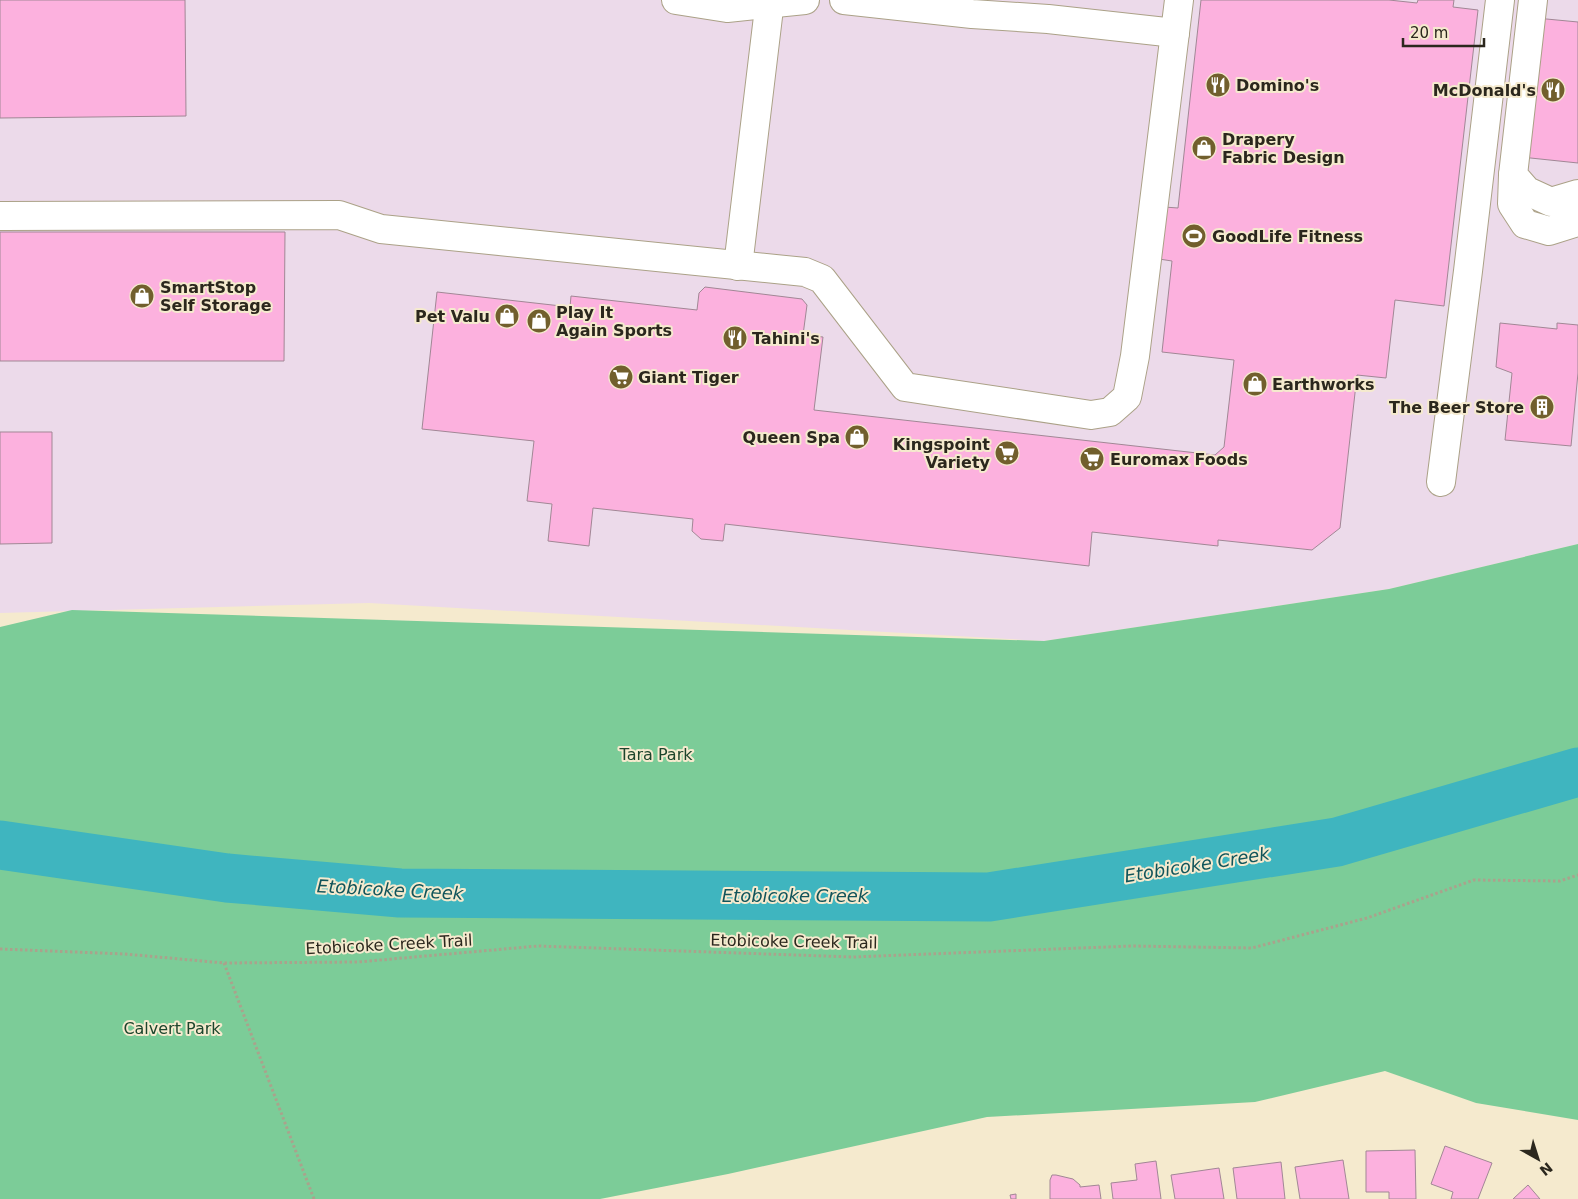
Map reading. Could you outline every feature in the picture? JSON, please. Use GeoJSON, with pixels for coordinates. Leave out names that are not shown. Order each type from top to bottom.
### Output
{"type":"FeatureCollection","features":[{"type":"Feature","properties":{"kind":"lane"},"geometry":{"type":"LineString","coordinates":[[676,0],[727,8],[770,2],[805,0]]}},
{"type":"Feature","properties":{"kind":"lane"},"geometry":{"type":"LineString","coordinates":[[844,0],[1175,33]]}},
{"type":"Feature","properties":{"kind":"lane"},"geometry":{"type":"LineString","coordinates":[[0,216],[340,215],[381,229],[805,272],[822,279],[905,387],[1091,415],[1110,412],[1127,397],[1135,356],[1179,0]]}},
{"type":"Feature","properties":{"kind":"lane"},"geometry":{"type":"LineString","coordinates":[[1441,482],[1500,0]]}},
{"type":"Feature","properties":{"kind":"lane"},"geometry":{"type":"LineString","coordinates":[[1533,0],[1513,175],[1512,204],[1525,224],[1549,231],[1574,223],[1578,218]]}},
{"type":"Feature","properties":{"kind":"lane"},"geometry":{"type":"LineString","coordinates":[[738,266],[770,2]]}},
{"type":"Feature","properties":{"kind":"lane"},"geometry":{"type":"LineString","coordinates":[[1513,175],[1527,191],[1550,202],[1578,194]]}},
{"type":"Feature","properties":{"kind":"path","name":"Etobicoke Creek Trail"},"geometry":{"type":"LineString","coordinates":[[0,949],[125,954],[224,963],[358,962],[538,946],[854,956],[1132,946],[1252,948],[1367,918],[1474,880],[1560,881],[1578,876]]}},
{"type":"Feature","properties":{"kind":"path"},"geometry":{"type":"LineString","coordinates":[[224,963],[314,1199]]}},
{"type":"Feature","properties":{"kind":"shaded area"},"geometry":{"type":"Polygon","coordinates":[[[0,0],[1578,0],[1578,544],[1389,589],[1044,641],[369,603],[0,613],[0,0]]]}},
{"type":"Feature","properties":{"kind":"green space"},"geometry":{"type":"Polygon","coordinates":[[[1578,544],[1578,1120],[1476,1103],[1385,1071],[1255,1102],[987,1117],[728,1174],[600,1199],[0,1199],[0,627],[72,610],[1044,641],[1389,589],[1578,544]]]}},
{"type":"Feature","properties":{"kind":"building"},"geometry":{"type":"Polygon","coordinates":[[[0,0],[185,0],[186,116],[0,118],[0,0]]]}},
{"type":"Feature","properties":{"kind":"building"},"geometry":{"type":"Polygon","coordinates":[[[1201,0],[1389,0],[1417,3],[1418,0],[1454,0],[1453,7],[1478,10],[1444,306],[1395,300],[1386,378],[1357,375],[1340,528],[1312,550],[1218,540],[1218,546],[1092,532],[1089,566],[725,524],[723,541],[701,539],[692,531],[693,519],[593,508],[589,546],[548,541],[552,504],[527,501],[534,441],[422,429],[437,292],[570,307],[571,296],[697,310],[699,293],[705,287],[802,299],[807,305],[803,335],[823,337],[814,410],[1215,455],[1224,447],[1234,360],[1162,352],[1172,261],[1159,259],[1164,207],[1178,208],[1201,0]]]}},
{"type":"Feature","properties":{"kind":"building","name":"McDonald's"},"geometry":{"type":"Polygon","coordinates":[[[1536,18],[1578,22],[1578,163],[1521,157],[1536,18]]]}},
{"type":"Feature","properties":{"kind":"building","name":"SmartStop Self Storage"},"geometry":{"type":"Polygon","coordinates":[[[0,232],[285,232],[284,361],[0,361],[0,232]]]}},
{"type":"Feature","properties":{"kind":"building","name":"The Beer Store"},"geometry":{"type":"Polygon","coordinates":[[[1500,323],[1557,329],[1557,323],[1578,325],[1578,373],[1571,446],[1505,440],[1512,373],[1496,367],[1500,323]]]}},
{"type":"Feature","properties":{"kind":"building"},"geometry":{"type":"Polygon","coordinates":[[[0,432],[52,432],[52,543],[0,544],[0,432]]]}},
{"type":"Feature","properties":{"kind":"building"},"geometry":{"type":"Polygon","coordinates":[[[1445,1146],[1492,1163],[1478,1199],[1451,1199],[1453,1192],[1431,1184],[1445,1146]]]}},
{"type":"Feature","properties":{"kind":"building"},"geometry":{"type":"Polygon","coordinates":[[[1415,1150],[1416,1199],[1389,1199],[1389,1192],[1366,1192],[1366,1151],[1415,1150]]]}},
{"type":"Feature","properties":{"kind":"building"},"geometry":{"type":"Polygon","coordinates":[[[1343,1160],[1349,1199],[1300,1199],[1295,1167],[1343,1160]]]}},
{"type":"Feature","properties":{"kind":"building"},"geometry":{"type":"Polygon","coordinates":[[[1156,1161],[1161,1199],[1113,1199],[1111,1183],[1137,1180],[1135,1164],[1156,1161]]]}},
{"type":"Feature","properties":{"kind":"building"},"geometry":{"type":"Polygon","coordinates":[[[1281,1162],[1285,1199],[1237,1199],[1233,1168],[1281,1162]]]}},
{"type":"Feature","properties":{"kind":"building"},"geometry":{"type":"Polygon","coordinates":[[[1219,1168],[1224,1199],[1175,1199],[1171,1175],[1219,1168]]]}},
{"type":"Feature","properties":{"kind":"building"},"geometry":{"type":"Polygon","coordinates":[[[1052,1175],[1073,1179],[1080,1187],[1099,1185],[1101,1199],[1050,1199],[1050,1180],[1052,1175]]]}},
{"type":"Feature","properties":{"kind":"building"},"geometry":{"type":"Polygon","coordinates":[[[1528,1185],[1540,1199],[1513,1199],[1528,1185]]]}},
{"type":"Feature","properties":{"kind":"building"},"geometry":{"type":"Polygon","coordinates":[[[1016,1194],[1016,1199],[1011,1199],[1010,1195],[1016,1194]]]}},
{"type":"Feature","properties":{"kind":"waterway","name":"Etobicoke Creek"},"geometry":{"type":"LineString","coordinates":[[0,845],[227,878],[400,893],[989,897],[1337,842],[1578,772]]}},
{"type":"Feature","properties":{"kind":"place","name":"Domino's"},"geometry":{"type":"Point","coordinates":[1218,85]}},
{"type":"Feature","properties":{"kind":"place","name":"McDonald's"},"geometry":{"type":"Point","coordinates":[1553,90]}},
{"type":"Feature","properties":{"kind":"place","name":"Drapery Fabric Design"},"geometry":{"type":"Point","coordinates":[1204,148]}},
{"type":"Feature","properties":{"kind":"place","name":"GoodLife Fitness"},"geometry":{"type":"Point","coordinates":[1194,236]}},
{"type":"Feature","properties":{"kind":"place","name":"SmartStop Self Storage"},"geometry":{"type":"Point","coordinates":[142,296]}},
{"type":"Feature","properties":{"kind":"place","name":"Pet Valu"},"geometry":{"type":"Point","coordinates":[507,316]}},
{"type":"Feature","properties":{"kind":"place","name":"Play It Again Sports"},"geometry":{"type":"Point","coordinates":[539,321]}},
{"type":"Feature","properties":{"kind":"place","name":"Tahini's"},"geometry":{"type":"Point","coordinates":[735,338]}},
{"type":"Feature","properties":{"kind":"place","name":"Giant Tiger"},"geometry":{"type":"Point","coordinates":[621,377]}},
{"type":"Feature","properties":{"kind":"place","name":"Earthworks"},"geometry":{"type":"Point","coordinates":[1255,384]}},
{"type":"Feature","properties":{"kind":"place","name":"The Beer Store"},"geometry":{"type":"Point","coordinates":[1542,407]}},
{"type":"Feature","properties":{"kind":"place","name":"Queen Spa"},"geometry":{"type":"Point","coordinates":[857,437]}},
{"type":"Feature","properties":{"kind":"place","name":"Kingspoint Variety"},"geometry":{"type":"Point","coordinates":[1007,453]}},
{"type":"Feature","properties":{"kind":"place","name":"Euromax Foods"},"geometry":{"type":"Point","coordinates":[1092,459]}},
{"type":"Feature","properties":{"kind":"park label","name":"Tara Park"},"geometry":{"type":"Point","coordinates":[656,754]}},
{"type":"Feature","properties":{"kind":"park label","name":"Calvert Park"},"geometry":{"type":"Point","coordinates":[172,1028]}}]}
